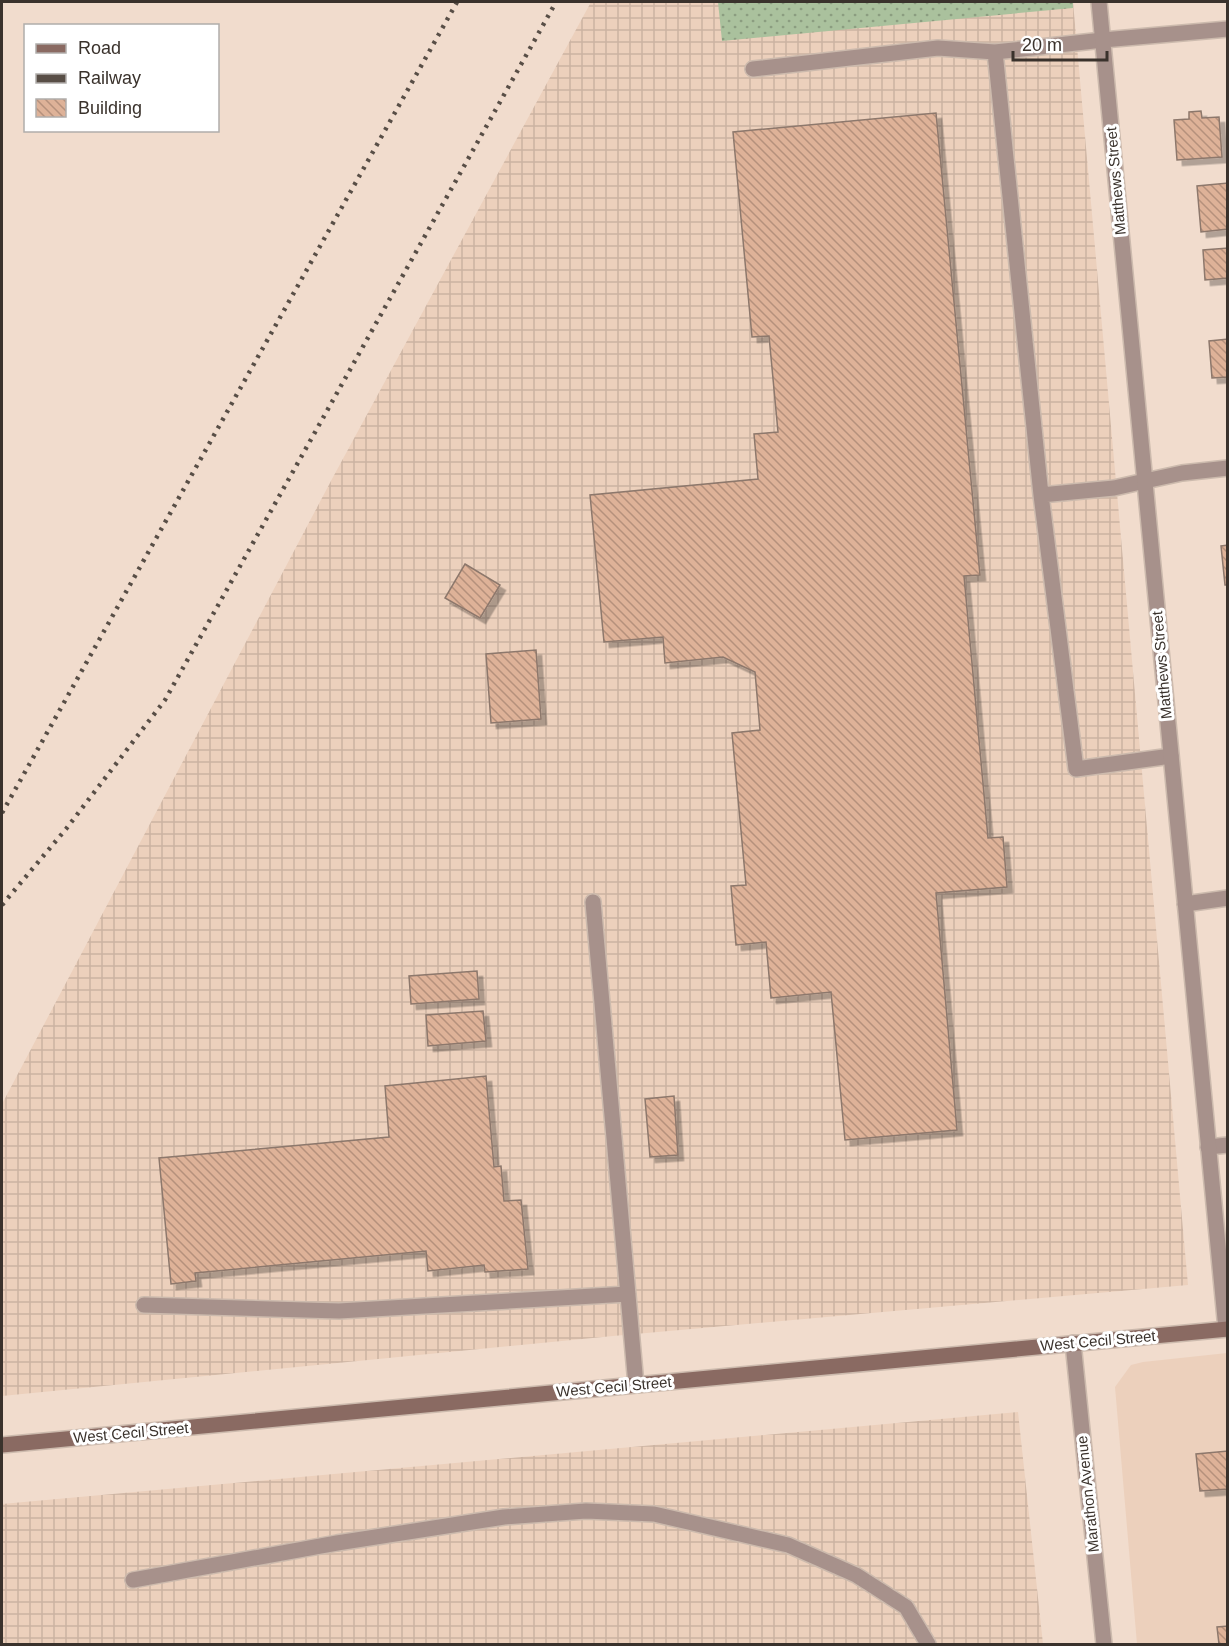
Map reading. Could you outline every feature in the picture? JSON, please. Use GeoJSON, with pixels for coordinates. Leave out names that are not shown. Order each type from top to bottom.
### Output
{"type":"FeatureCollection","features":[{"type":"Feature","properties":{"kind":"main road","name":"West Cecil Street"},"geometry":{"type":"LineString","coordinates":[[2,1445],[1227,1329]]}},
{"type":"Feature","properties":{"kind":"street","name":"Matthews Street"},"geometry":{"type":"LineString","coordinates":[[1099,2],[1227,1329]]}},
{"type":"Feature","properties":{"kind":"street"},"geometry":{"type":"LineString","coordinates":[[753,69],[938,48],[995,52],[1227,29]]}},
{"type":"Feature","properties":{"kind":"street"},"geometry":{"type":"LineString","coordinates":[[995,52],[1041,495],[1076,769],[1171,756]]}},
{"type":"Feature","properties":{"kind":"street"},"geometry":{"type":"LineString","coordinates":[[1041,495],[1114,488],[1182,472],[1227,468]]}},
{"type":"Feature","properties":{"kind":"street"},"geometry":{"type":"LineString","coordinates":[[1185,904],[1227,898]]}},
{"type":"Feature","properties":{"kind":"street"},"geometry":{"type":"LineString","coordinates":[[593,902],[636,1385]]}},
{"type":"Feature","properties":{"kind":"street"},"geometry":{"type":"LineString","coordinates":[[1208,1147],[1227,1145]]}},
{"type":"Feature","properties":{"kind":"street"},"geometry":{"type":"LineString","coordinates":[[144,1305],[339,1311],[628,1294]]}},
{"type":"Feature","properties":{"kind":"street","name":"Marathon Avenue"},"geometry":{"type":"LineString","coordinates":[[1073,1343],[1104,1644]]}},
{"type":"Feature","properties":{"kind":"street"},"geometry":{"type":"LineString","coordinates":[[133,1580],[337,1543],[504,1517],[586,1511],[654,1514],[788,1545],[856,1575],[906,1607],[928,1644]]}},
{"type":"Feature","properties":{"kind":"shaded area"},"geometry":{"type":"Polygon","coordinates":[[[591,2],[1073,2],[1188,1285],[613,1336],[2,1396],[2,1104],[332,479],[591,2]]]}},
{"type":"Feature","properties":{"kind":"shaded area"},"geometry":{"type":"Polygon","coordinates":[[[1227,1353],[1227,1644],[1137,1644],[1115,1387],[1131,1365],[1227,1353]]]}},
{"type":"Feature","properties":{"kind":"shaded area"},"geometry":{"type":"Polygon","coordinates":[[[1018,1412],[1043,1644],[2,1644],[2,1504],[1018,1412]]]}},
{"type":"Feature","properties":{"kind":"green space"},"geometry":{"type":"Polygon","coordinates":[[[718,2],[1073,2],[1073,8],[722,41],[718,2]]]}},
{"type":"Feature","properties":{"kind":"building"},"geometry":{"type":"Polygon","coordinates":[[[1201,111],[1202,118],[1219,117],[1222,157],[1177,160],[1174,120],[1189,119],[1189,112],[1201,111]]]}},
{"type":"Feature","properties":{"kind":"building"},"geometry":{"type":"Polygon","coordinates":[[[936,113],[980,575],[964,576],[988,838],[1003,837],[1007,887],[936,893],[957,1130],[845,1140],[831,992],[771,998],[766,942],[736,945],[731,886],[746,885],[732,733],[760,730],[755,672],[723,657],[665,663],[663,637],[604,642],[590,495],[758,479],[754,434],[778,432],[769,336],[752,337],[733,132],[936,113]]]}},
{"type":"Feature","properties":{"kind":"building"},"geometry":{"type":"Polygon","coordinates":[[[1228,183],[1228,229],[1201,232],[1197,186],[1228,183]]]}},
{"type":"Feature","properties":{"kind":"building"},"geometry":{"type":"Polygon","coordinates":[[[1228,248],[1228,278],[1205,280],[1203,250],[1228,248]]]}},
{"type":"Feature","properties":{"kind":"building"},"geometry":{"type":"Polygon","coordinates":[[[1228,339],[1228,377],[1212,378],[1209,341],[1228,339]]]}},
{"type":"Feature","properties":{"kind":"building"},"geometry":{"type":"Polygon","coordinates":[[[1228,545],[1228,585],[1225,585],[1221,546],[1228,545]]]}},
{"type":"Feature","properties":{"kind":"building"},"geometry":{"type":"Polygon","coordinates":[[[465,564],[500,585],[480,618],[445,598],[465,564]]]}},
{"type":"Feature","properties":{"kind":"building"},"geometry":{"type":"Polygon","coordinates":[[[536,650],[541,719],[491,723],[486,654],[536,650]]]}},
{"type":"Feature","properties":{"kind":"building"},"geometry":{"type":"Polygon","coordinates":[[[477,971],[479,999],[411,1004],[409,976],[477,971]]]}},
{"type":"Feature","properties":{"kind":"building"},"geometry":{"type":"Polygon","coordinates":[[[483,1011],[486,1041],[428,1046],[426,1015],[483,1011]]]}},
{"type":"Feature","properties":{"kind":"building"},"geometry":{"type":"Polygon","coordinates":[[[486,1076],[494,1167],[501,1166],[504,1201],[521,1200],[528,1269],[485,1272],[484,1265],[428,1271],[426,1251],[195,1273],[196,1281],[171,1284],[159,1158],[389,1137],[385,1086],[486,1076]]]}},
{"type":"Feature","properties":{"kind":"building"},"geometry":{"type":"Polygon","coordinates":[[[674,1096],[678,1155],[650,1157],[645,1099],[674,1096]]]}},
{"type":"Feature","properties":{"kind":"building"},"geometry":{"type":"Polygon","coordinates":[[[1228,1451],[1228,1489],[1200,1491],[1196,1454],[1228,1451]]]}},
{"type":"Feature","properties":{"kind":"building"},"geometry":{"type":"Polygon","coordinates":[[[1228,1626],[1228,1644],[1219,1644],[1217,1627],[1228,1626]]]}},
{"type":"Feature","properties":{"kind":"railway"},"geometry":{"type":"LineString","coordinates":[[2,813],[457,2]]}},
{"type":"Feature","properties":{"kind":"railway"},"geometry":{"type":"LineString","coordinates":[[2,905],[66,829],[165,700],[556,2]]}}]}
